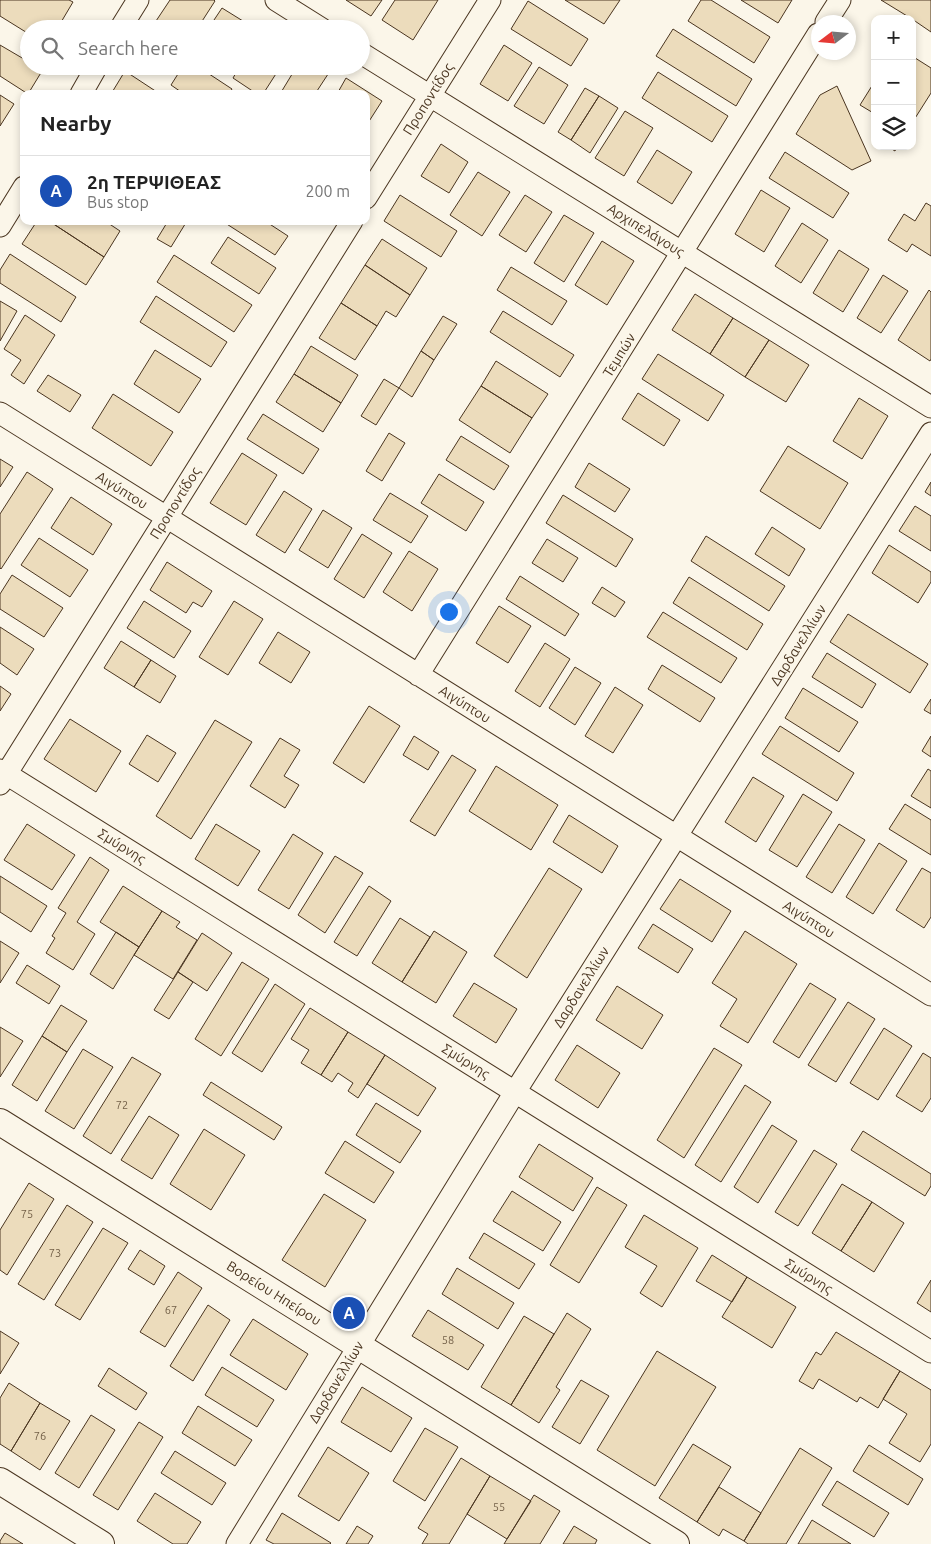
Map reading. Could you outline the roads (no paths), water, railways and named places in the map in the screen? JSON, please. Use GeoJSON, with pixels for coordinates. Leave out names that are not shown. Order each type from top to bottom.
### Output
{"type":"FeatureCollection","features":[{"type":"Feature","properties":{"kind":"street"},"geometry":{"type":"LineString","coordinates":[[126,20],[138,0]]}},
{"type":"Feature","properties":{"kind":"street"},"geometry":{"type":"LineString","coordinates":[[276,0],[308,20]]}},
{"type":"Feature","properties":{"kind":"street","name":"Προποντίδος"},"geometry":{"type":"LineString","coordinates":[[370,192],[490,0]]}},
{"type":"Feature","properties":{"kind":"street"},"geometry":{"type":"LineString","coordinates":[[830,15],[840,0]]}},
{"type":"Feature","properties":{"kind":"street","name":"Τεμπών"},"geometry":{"type":"LineString","coordinates":[[418,675],[811,45]]}},
{"type":"Feature","properties":{"kind":"street","name":"Αρχιπελάγους"},"geometry":{"type":"LineString","coordinates":[[370,59],[931,407]]}},
{"type":"Feature","properties":{"kind":"street"},"geometry":{"type":"LineString","coordinates":[[83,90],[93,75]]}},
{"type":"Feature","properties":{"kind":"street"},"geometry":{"type":"LineString","coordinates":[[0,226],[20,194]]}},
{"type":"Feature","properties":{"kind":"street","name":"Προποντίδος"},"geometry":{"type":"LineString","coordinates":[[2,776],[349,225]]}},
{"type":"Feature","properties":{"kind":"street","name":"Αιγύπτου"},"geometry":{"type":"LineString","coordinates":[[0,414],[930,993]]}},
{"type":"Feature","properties":{"kind":"street","name":"Δαρδανελλίων"},"geometry":{"type":"LineString","coordinates":[[237,1544],[515,1092],[931,433]]}},
{"type":"Feature","properties":{"kind":"street","name":"Σμύρνης"},"geometry":{"type":"LineString","coordinates":[[2,776],[515,1092],[931,1352]]}},
{"type":"Feature","properties":{"kind":"street","name":"Βορείου Ηπείρου"},"geometry":{"type":"LineString","coordinates":[[0,1122],[676,1544]]}},
{"type":"Feature","properties":{"kind":"street"},"geometry":{"type":"LineString","coordinates":[[0,1481],[101,1544]]}},
{"type":"Feature","properties":{"kind":"place","name":"2η ΤΕΡΨΙΘΕΑΣ"},"geometry":{"type":"Point","coordinates":[349,1313]}}]}
